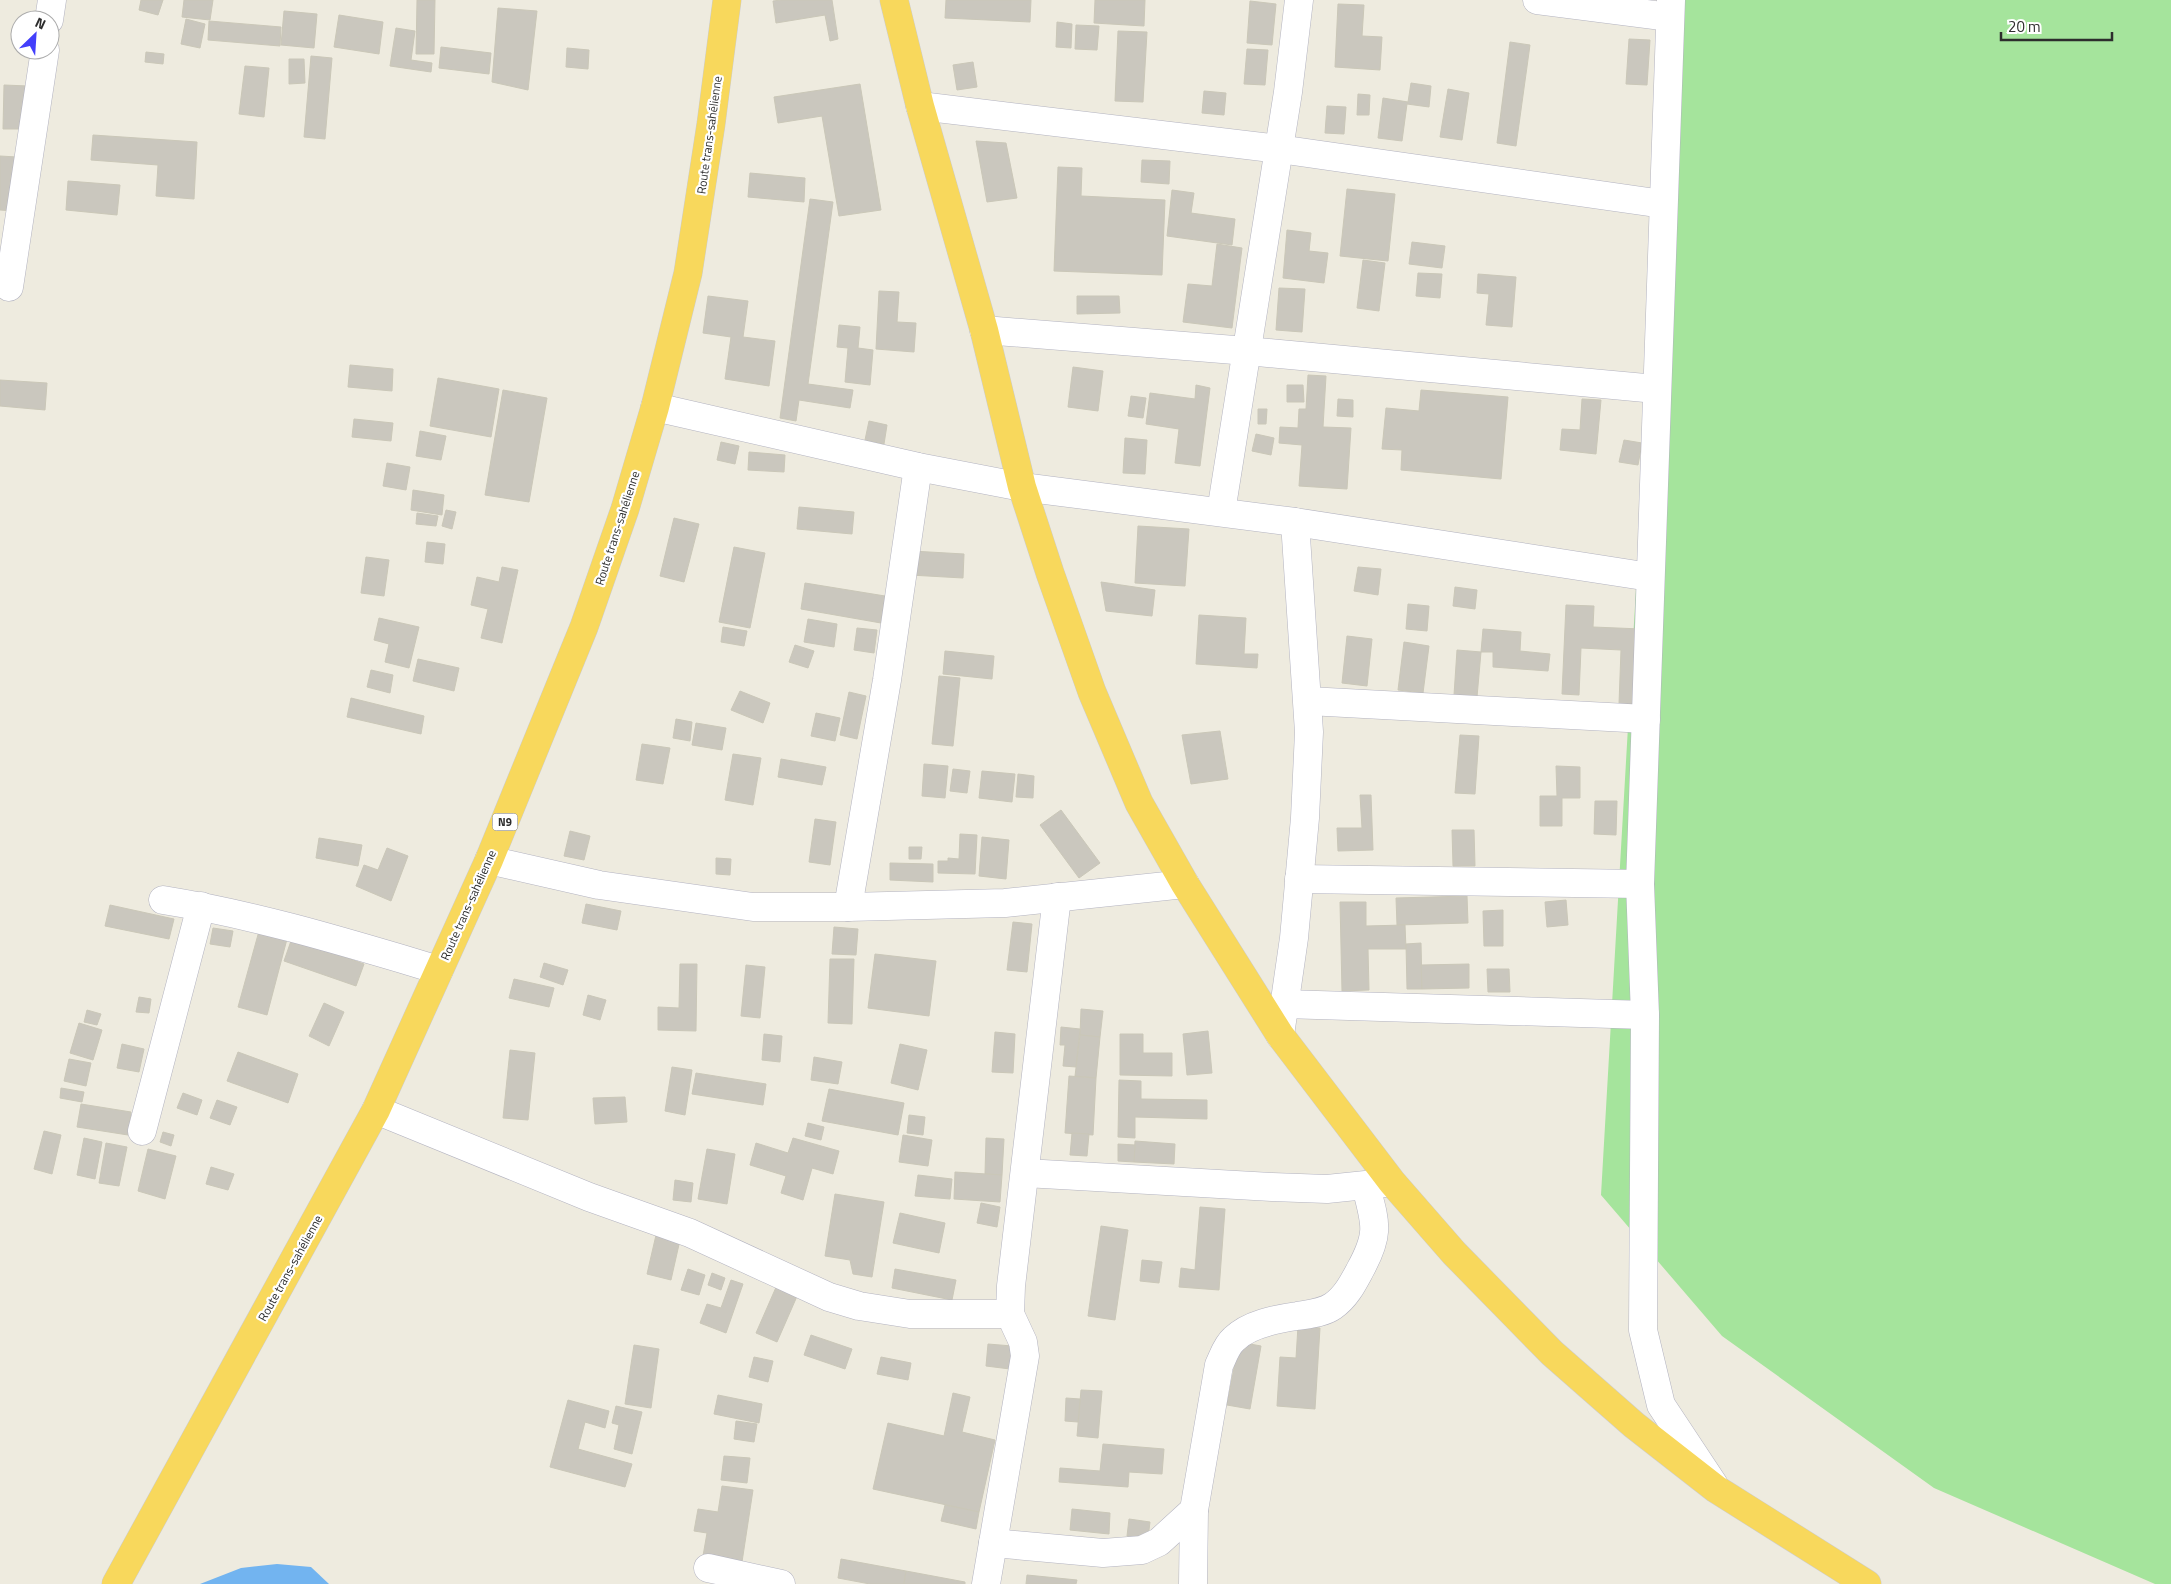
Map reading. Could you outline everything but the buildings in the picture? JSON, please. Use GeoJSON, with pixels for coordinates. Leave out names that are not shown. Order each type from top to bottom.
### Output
{"type":"FeatureCollection","features":[{"type":"Feature","properties":{"kind":"highway","name":"Route trans-sahélienne"},"geometry":{"type":"LineString","coordinates":[[116,1584],[376,1110],[489,860],[584,627],[625,509],[654,408],[688,273],[711,124],[727,0]]}},
{"type":"Feature","properties":{"kind":"highway"},"geometry":{"type":"LineString","coordinates":[[894,0],[920,106],[984,330],[1022,487],[1050,573],[1092,692],[1139,803],[1185,884],[1280,1035],[1379,1184],[1454,1253],[1552,1353],[1634,1425],[1716,1489],[1867,1584]]}},
{"type":"Feature","properties":{"kind":"street"},"geometry":{"type":"LineString","coordinates":[[1221,512],[1288,92],[1299,0]]}},
{"type":"Feature","properties":{"kind":"street"},"geometry":{"type":"LineString","coordinates":[[1537,0],[1670,9],[1640,884],[1645,1015],[1643,1330],[1661,1405],[1716,1489]]}},
{"type":"Feature","properties":{"kind":"street"},"geometry":{"type":"LineString","coordinates":[[9,287],[43,60]]}},
{"type":"Feature","properties":{"kind":"street"},"geometry":{"type":"LineString","coordinates":[[920,106],[1279,149],[1663,204]]}},
{"type":"Feature","properties":{"kind":"street"},"geometry":{"type":"LineString","coordinates":[[984,330],[1247,351],[1656,389]]}},
{"type":"Feature","properties":{"kind":"street"},"geometry":{"type":"LineString","coordinates":[[654,408],[918,467],[1022,487],[1295,522],[1650,577]]}},
{"type":"Feature","properties":{"kind":"street"},"geometry":{"type":"LineString","coordinates":[[848,907],[887,680],[918,467]]}},
{"type":"Feature","properties":{"kind":"street"},"geometry":{"type":"LineString","coordinates":[[1280,1035],[1305,818],[1309,732],[1295,522]]}},
{"type":"Feature","properties":{"kind":"street"},"geometry":{"type":"LineString","coordinates":[[1308,701],[1646,719]]}},
{"type":"Feature","properties":{"kind":"street"},"geometry":{"type":"LineString","coordinates":[[489,860],[599,885],[753,907],[848,907],[1005,903],[1185,884]]}},
{"type":"Feature","properties":{"kind":"street"},"geometry":{"type":"LineString","coordinates":[[1299,879],[1640,884]]}},
{"type":"Feature","properties":{"kind":"street"},"geometry":{"type":"LineString","coordinates":[[986,1584],[1025,1356],[1023,1342],[1010,1314],[1057,897]]}},
{"type":"Feature","properties":{"kind":"street"},"geometry":{"type":"LineString","coordinates":[[163,900],[201,906],[322,935],[439,970]]}},
{"type":"Feature","properties":{"kind":"street"},"geometry":{"type":"LineString","coordinates":[[142,1131],[201,906]]}},
{"type":"Feature","properties":{"kind":"street"},"geometry":{"type":"LineString","coordinates":[[1284,1004],[1645,1015]]}},
{"type":"Feature","properties":{"kind":"street"},"geometry":{"type":"LineString","coordinates":[[376,1110],[589,1197],[690,1233],[829,1297],[859,1306],[910,1314],[1010,1314]]}},
{"type":"Feature","properties":{"kind":"street"},"geometry":{"type":"LineString","coordinates":[[1025,1173],[1327,1189],[1379,1184],[1374,1219],[1375,1238],[1366,1260],[1348,1292],[1333,1306],[1316,1313],[1294,1316],[1252,1327],[1233,1339],[1218,1366],[1194,1510],[1193,1584]]}},
{"type":"Feature","properties":{"kind":"street"},"geometry":{"type":"LineString","coordinates":[[993,1544],[1102,1553],[1142,1550],[1159,1542],[1194,1510]]}},
{"type":"Feature","properties":{"kind":"street"},"geometry":{"type":"LineString","coordinates":[[708,1568],[781,1584]]}},
{"type":"Feature","properties":{"kind":"green space"},"geometry":{"type":"Polygon","coordinates":[[[1664,0],[2171,0],[2171,1584],[2155,1584],[1934,1488],[1722,1336],[1601,1195],[1643,467],[1664,0]]]}},
{"type":"Feature","properties":{"kind":"water"},"geometry":{"type":"Polygon","coordinates":[[[277,1564],[311,1567],[329,1584],[200,1584],[241,1568],[277,1564]]]}}]}
